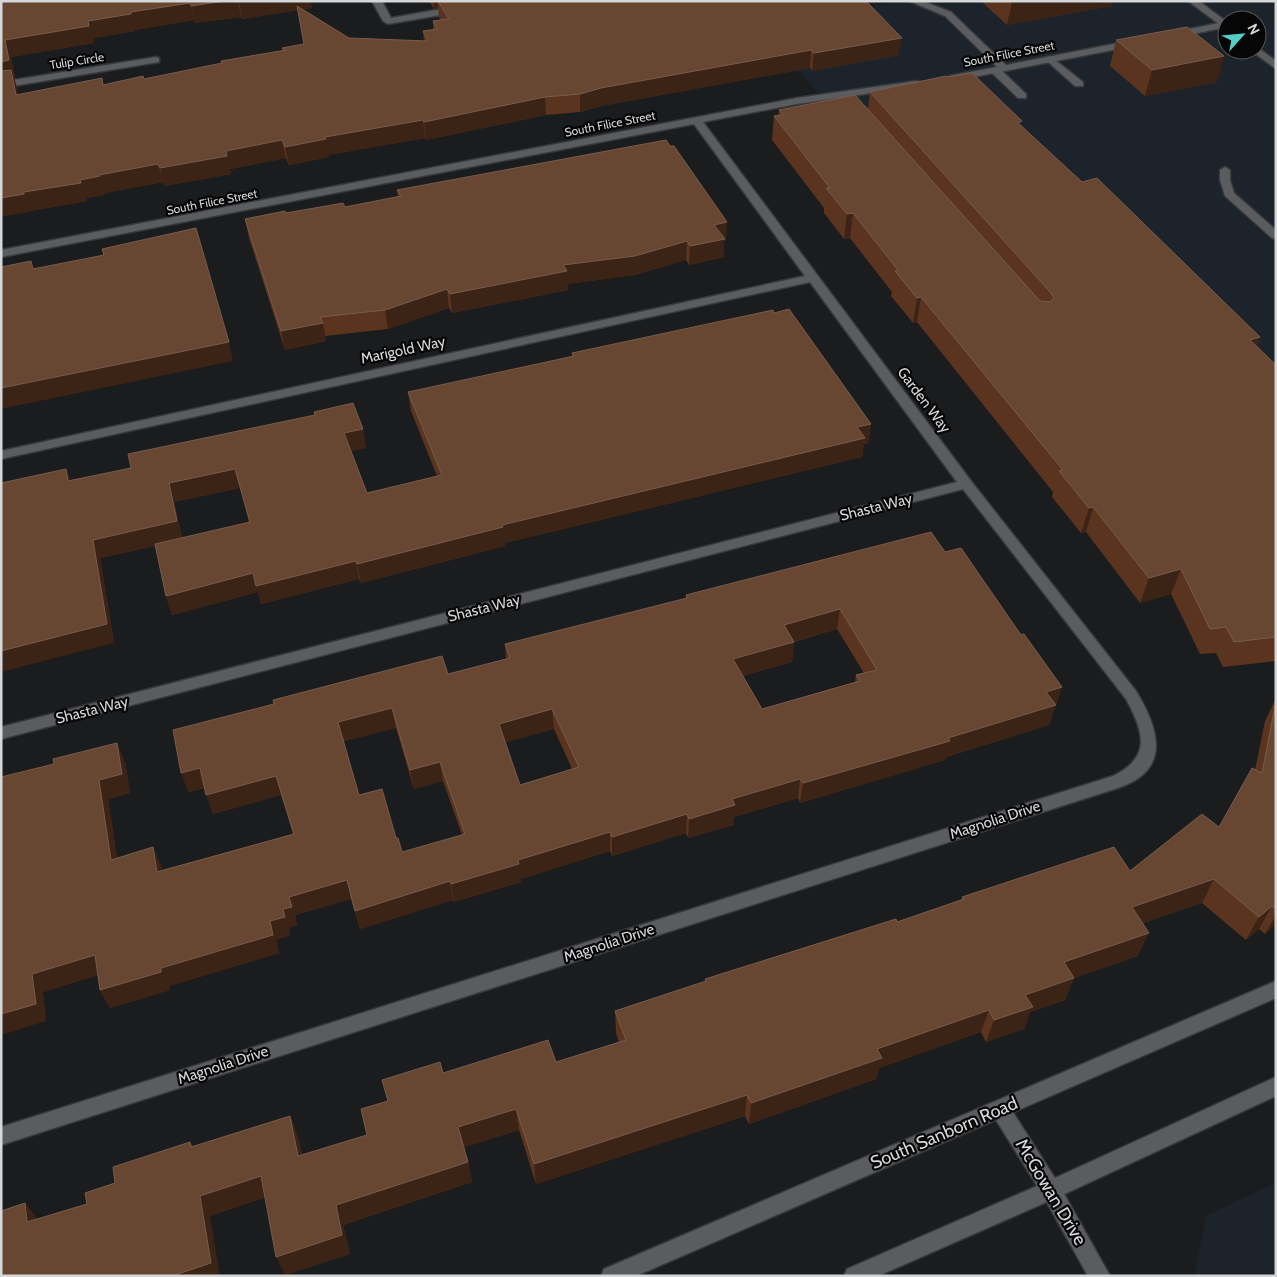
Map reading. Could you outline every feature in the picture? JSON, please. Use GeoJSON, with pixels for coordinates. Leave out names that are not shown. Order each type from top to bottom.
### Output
{"type":"FeatureCollection","features":[{"type":"Feature","properties":{"kind":"street"},"geometry":{"type":"LineString","coordinates":[[377,1],[388,21],[470,7]]}},
{"type":"Feature","properties":{"kind":"street"},"geometry":{"type":"LineString","coordinates":[[914,1],[948,14],[1022,96]]}},
{"type":"Feature","properties":{"kind":"street"},"geometry":{"type":"LineString","coordinates":[[1193,1],[1217,19]]}},
{"type":"Feature","properties":{"kind":"street"},"geometry":{"type":"LineString","coordinates":[[1166,36],[1217,28]]}},
{"type":"Feature","properties":{"kind":"street","name":"South Filice Street"},"geometry":{"type":"LineString","coordinates":[[1,254],[696,120],[839,94],[933,81],[1147,40]]}},
{"type":"Feature","properties":{"kind":"street"},"geometry":{"type":"LineString","coordinates":[[1050,59],[1079,84]]}},
{"type":"Feature","properties":{"kind":"street","name":"Tulip Circle"},"geometry":{"type":"LineString","coordinates":[[1,85],[156,60]]}},
{"type":"Feature","properties":{"kind":"street"},"geometry":{"type":"LineString","coordinates":[[839,94],[848,104]]}},
{"type":"Feature","properties":{"kind":"street","name":"Garden Way"},"geometry":{"type":"LineString","coordinates":[[696,120],[811,278],[966,484],[1131,695]]}},
{"type":"Feature","properties":{"kind":"street"},"geometry":{"type":"LineString","coordinates":[[1225,170],[1225,180],[1229,194],[1276,236]]}},
{"type":"Feature","properties":{"kind":"street","name":"Marigold Way"},"geometry":{"type":"LineString","coordinates":[[1,455],[811,278]]}},
{"type":"Feature","properties":{"kind":"street","name":"Shasta Way"},"geometry":{"type":"LineString","coordinates":[[1,733],[966,484]]}},
{"type":"Feature","properties":{"kind":"street","name":"Magnolia Drive"},"geometry":{"type":"LineString","coordinates":[[1,1136],[1118,781],[1137,770],[1146,757],[1149,742],[1147,728],[1131,695]]}},
{"type":"Feature","properties":{"kind":"street","name":"South Sanborn Road"},"geometry":{"type":"LineString","coordinates":[[611,1276],[1276,989]]}},
{"type":"Feature","properties":{"kind":"street"},"geometry":{"type":"LineString","coordinates":[[854,1276],[1051,1190],[1276,1086]]}},
{"type":"Feature","properties":{"kind":"street","name":"McGowan Drive"},"geometry":{"type":"LineString","coordinates":[[1000,1109],[1051,1190],[1100,1276]]}},
{"type":"Feature","properties":{"kind":"shaded area"},"geometry":{"type":"Polygon","coordinates":[[[901,1],[1276,1],[1276,604],[760,28],[901,1]]]}},
{"type":"Feature","properties":{"kind":"shaded area"},"geometry":{"type":"Polygon","coordinates":[[[1276,1182],[1276,1276],[1194,1276],[1206,1216],[1276,1182]]]}},
{"type":"Feature","properties":{"kind":"building"},"geometry":{"type":"Polygon","coordinates":[[[1,1],[225,1],[191,6],[190,3],[131,12],[131,14],[88,21],[89,26],[5,40],[9,60],[1,62],[1,1]]]}},
{"type":"Feature","properties":{"kind":"building"},"geometry":{"type":"Polygon","coordinates":[[[438,1],[866,1],[902,38],[814,53],[811,50],[601,88],[580,94],[545,97],[424,122],[423,120],[325,137],[326,139],[285,147],[282,140],[226,151],[227,156],[160,168],[158,164],[99,175],[80,180],[81,183],[24,192],[24,194],[1,198],[1,71],[11,70],[16,95],[102,78],[103,85],[143,76],[144,79],[222,63],[221,61],[286,50],[282,48],[304,44],[297,6],[349,38],[428,41],[423,31],[437,29],[433,21],[449,19],[438,1]]]}},
{"type":"Feature","properties":{"kind":"building"},"geometry":{"type":"Polygon","coordinates":[[[1187,27],[1217,51],[1217,57],[1152,70],[1116,40],[1187,27]]]}},
{"type":"Feature","properties":{"kind":"building"},"geometry":{"type":"Polygon","coordinates":[[[972,73],[1022,121],[1018,123],[1082,182],[1097,178],[1260,337],[1250,340],[1276,365],[1276,637],[1234,642],[1226,627],[1210,629],[1181,569],[1149,578],[1093,507],[1089,508],[1059,471],[1063,470],[921,297],[917,298],[895,271],[898,270],[853,213],[847,214],[826,188],[830,188],[774,116],[783,115],[779,110],[855,95],[1040,301],[1050,302],[1054,298],[1051,293],[870,92],[946,76],[972,73]]]}},
{"type":"Feature","properties":{"kind":"building"},"geometry":{"type":"Polygon","coordinates":[[[666,140],[670,146],[674,146],[727,222],[714,225],[725,239],[690,246],[687,241],[635,256],[563,265],[567,271],[450,294],[447,289],[385,310],[320,317],[323,323],[281,331],[245,219],[343,203],[345,207],[401,196],[397,190],[666,140]]]}},
{"type":"Feature","properties":{"kind":"building"},"geometry":{"type":"Polygon","coordinates":[[[196,228],[229,342],[1,388],[1,267],[31,261],[33,269],[104,255],[102,249],[196,228]]]}},
{"type":"Feature","properties":{"kind":"building"},"geometry":{"type":"Polygon","coordinates":[[[789,309],[871,424],[857,427],[865,438],[502,525],[503,527],[357,564],[356,561],[256,586],[253,573],[166,596],[155,544],[250,522],[235,469],[169,483],[177,521],[93,540],[107,624],[1,651],[1,483],[66,469],[68,481],[131,468],[128,454],[315,415],[314,412],[353,403],[363,429],[344,433],[367,493],[442,475],[408,392],[574,356],[572,353],[773,310],[774,313],[789,309]]]}},
{"type":"Feature","properties":{"kind":"building"},"geometry":{"type":"Polygon","coordinates":[[[931,532],[945,552],[961,548],[1021,635],[1024,634],[1062,687],[1046,692],[1056,705],[948,738],[950,741],[803,783],[800,779],[732,799],[735,805],[689,819],[687,814],[612,837],[610,832],[518,860],[519,864],[451,884],[450,881],[355,911],[347,880],[289,897],[292,907],[283,909],[285,917],[270,921],[273,935],[161,968],[161,972],[100,990],[95,955],[32,974],[36,1004],[1,1014],[1,777],[54,764],[53,759],[117,743],[122,774],[99,780],[111,860],[153,847],[157,872],[294,834],[276,776],[206,795],[200,768],[181,773],[173,730],[274,704],[273,700],[442,656],[448,674],[510,658],[505,644],[687,598],[686,595],[931,532]],[[840,609],[784,625],[794,642],[733,659],[762,709],[860,681],[856,675],[877,670],[840,609]],[[392,708],[338,722],[359,795],[382,789],[402,852],[465,834],[440,762],[410,770],[392,708]],[[552,709],[499,724],[520,785],[579,767],[552,709]]]}},
{"type":"Feature","properties":{"kind":"building"},"geometry":{"type":"Polygon","coordinates":[[[1276,701],[1276,909],[1272,906],[1259,917],[1214,879],[1132,907],[1149,933],[1064,962],[1074,978],[1025,995],[1033,1007],[994,1020],[989,1010],[877,1049],[882,1058],[751,1103],[747,1095],[534,1164],[516,1109],[458,1127],[468,1162],[336,1205],[342,1235],[276,1257],[261,1176],[200,1196],[211,1263],[172,1276],[1,1276],[1,1211],[25,1203],[27,1222],[87,1204],[85,1193],[115,1183],[113,1167],[190,1142],[191,1147],[290,1116],[298,1156],[367,1135],[361,1109],[388,1101],[382,1080],[440,1062],[443,1073],[548,1040],[556,1062],[626,1040],[615,1011],[706,981],[705,979],[896,919],[897,922],[964,899],[962,897],[1114,847],[1130,871],[1202,814],[1219,827],[1252,768],[1262,773],[1276,701]]]}}]}
